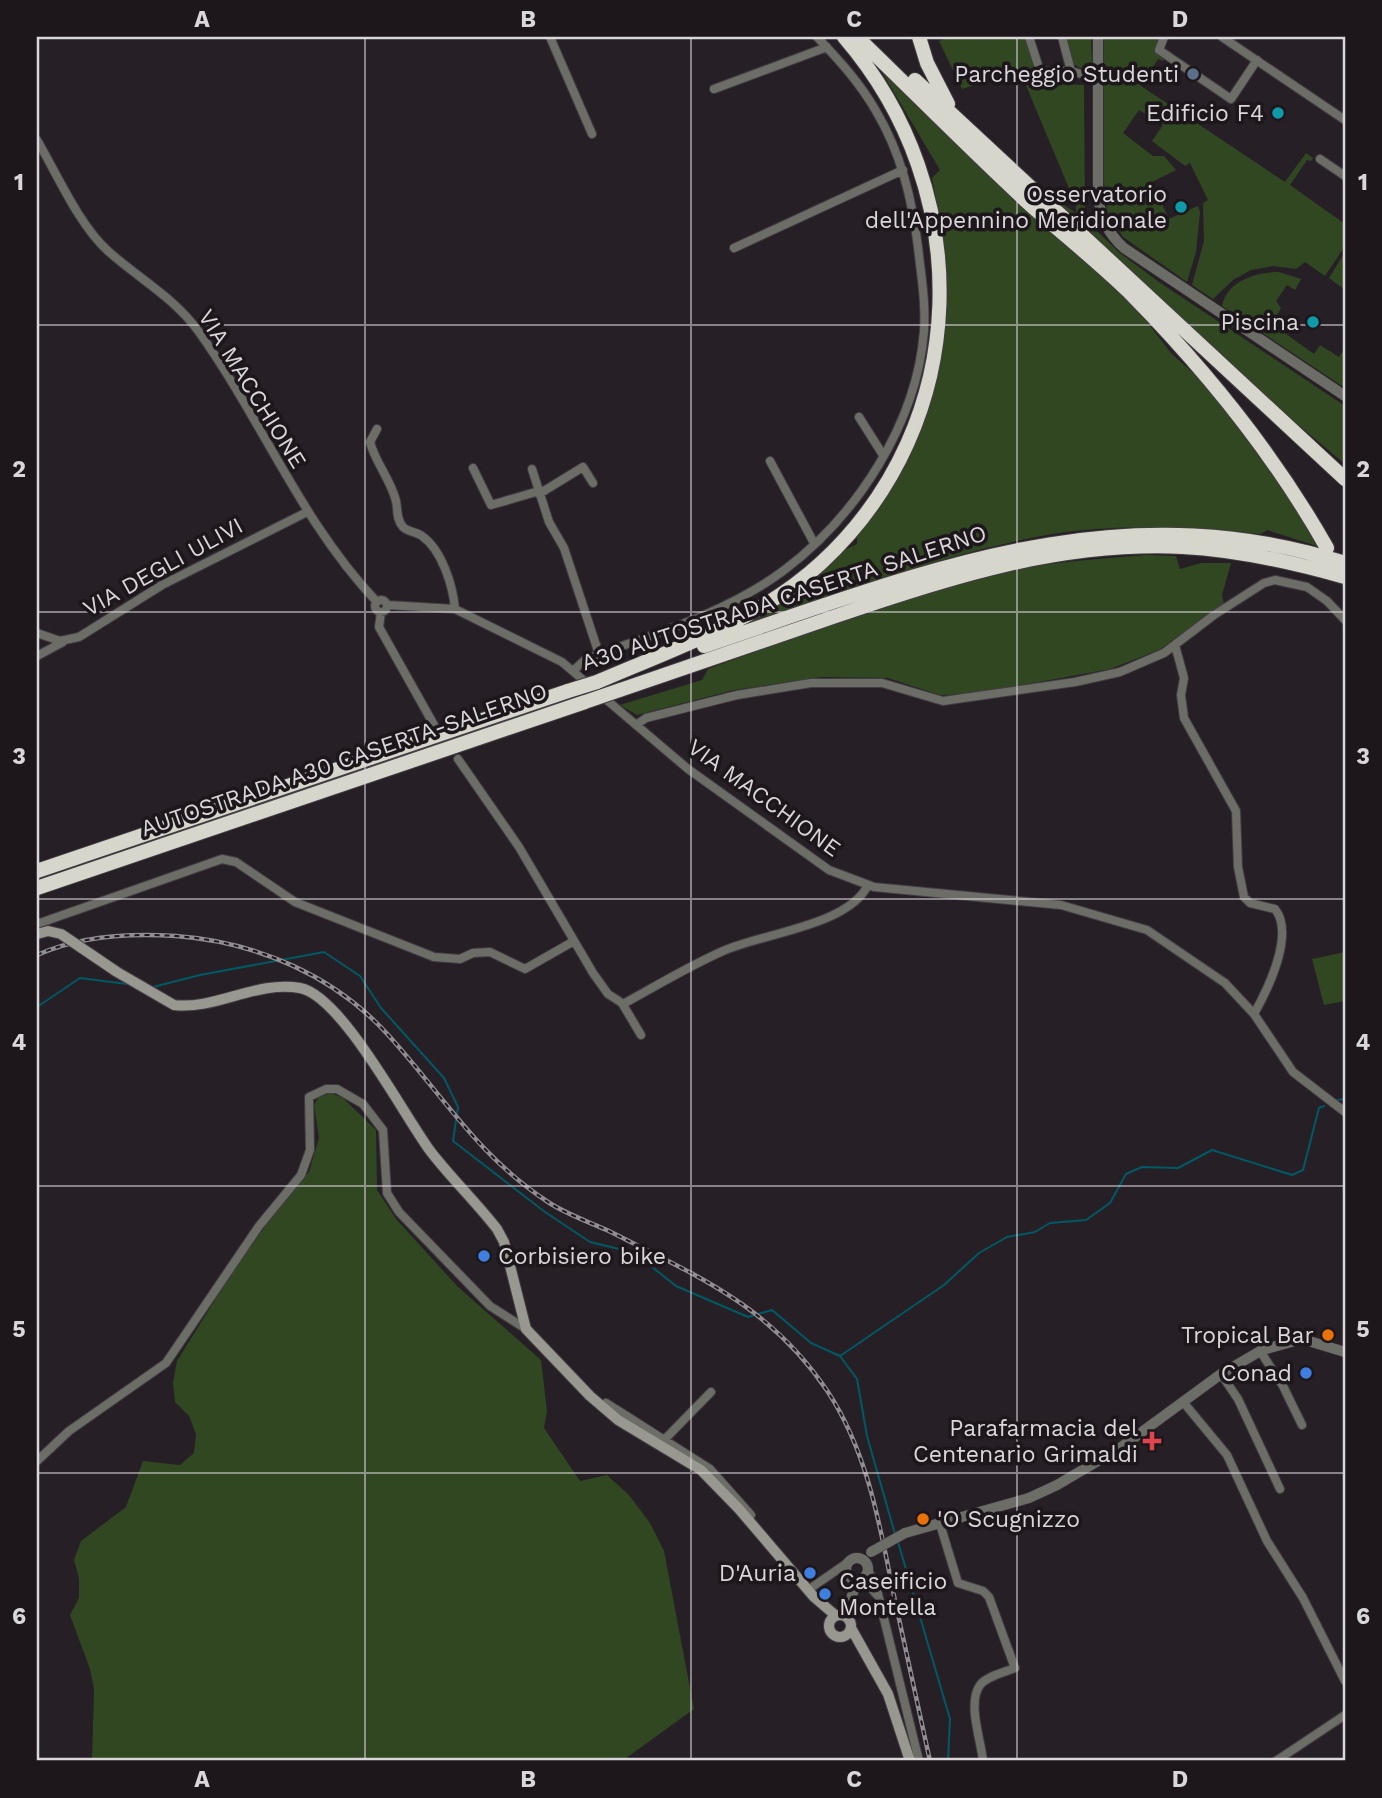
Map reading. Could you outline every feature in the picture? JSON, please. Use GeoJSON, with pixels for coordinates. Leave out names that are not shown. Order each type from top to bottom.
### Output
{"type":"FeatureCollection","features":[{"type":"Feature","properties":{"kind":"highway"},"geometry":{"type":"LineString","coordinates":[[597,682],[734,622],[784,592],[811,571],[847,536],[879,493],[897,464],[914,427],[931,375],[941,292],[938,243],[931,203],[905,131],[886,94],[844,37]]}},
{"type":"Feature","properties":{"kind":"highway"},"geometry":{"type":"LineString","coordinates":[[857,37],[1161,327],[1244,423],[1307,512],[1327,548]]}},
{"type":"Feature","properties":{"kind":"highway"},"geometry":{"type":"LineString","coordinates":[[870,37],[1345,479]]}},
{"type":"Feature","properties":{"kind":"highway"},"geometry":{"type":"LineString","coordinates":[[919,37],[927,63],[953,115]]}},
{"type":"Feature","properties":{"kind":"highway"},"geometry":{"type":"LineString","coordinates":[[1240,382],[1262,396],[1345,471]]}},
{"type":"Feature","properties":{"kind":"highway","name":"A30 AUTOSTRADA CASERTA SALERNO"},"geometry":{"type":"LineString","coordinates":[[568,691],[965,560],[1071,539],[1133,534],[1216,544],[1279,546],[1345,563]]}},
{"type":"Feature","properties":{"kind":"highway","name":"A30 AUTOSTRADA CASERTA SALERNO"},"geometry":{"type":"LineString","coordinates":[[706,660],[975,570],[1069,553],[1182,541]]}},
{"type":"Feature","properties":{"kind":"highway","name":"A30 AUTOSTRADA CASERTA SALERNO"},"geometry":{"type":"LineString","coordinates":[[1216,544],[1345,577]]}},
{"type":"Feature","properties":{"kind":"highway"},"geometry":{"type":"LineString","coordinates":[[1294,562],[1301,568],[1345,583]]}},
{"type":"Feature","properties":{"kind":"highway","name":"AUTOSTRADA A30 CASERTA-SALERNO"},"geometry":{"type":"LineString","coordinates":[[37,888],[706,660]]}},
{"type":"Feature","properties":{"kind":"highway","name":"AUTOSTRADA A30 CASERTA-SALERNO"},"geometry":{"type":"LineString","coordinates":[[37,871],[568,691]]}},
{"type":"Feature","properties":{"kind":"main road"},"geometry":{"type":"LineString","coordinates":[[37,934],[48,931],[61,934],[133,983],[174,1005],[282,986],[302,988],[319,996],[382,1076],[430,1150],[497,1229],[504,1242],[526,1329],[590,1396],[618,1420],[701,1470],[811,1593],[834,1633],[871,1665]]}},
{"type":"Feature","properties":{"kind":"main road"},"geometry":{"type":"LineString","coordinates":[[811,1593],[844,1619],[888,1694],[910,1761]]}},
{"type":"Feature","properties":{"kind":"main road"},"geometry":{"type":"LineString","coordinates":[[834,1633],[845,1636],[844,1619]]}},
{"type":"Feature","properties":{"kind":"main road"},"geometry":{"type":"LineString","coordinates":[[834,1633],[830,1620],[844,1619]]}},
{"type":"Feature","properties":{"kind":"street"},"geometry":{"type":"LineString","coordinates":[[550,37],[592,134]]}},
{"type":"Feature","properties":{"kind":"street"},"geometry":{"type":"LineString","coordinates":[[574,670],[586,659],[710,613],[751,593],[785,569],[814,543],[850,502],[883,455],[904,415],[914,387],[924,330],[925,299],[914,212],[903,170],[877,112],[852,73],[817,37]]}},
{"type":"Feature","properties":{"kind":"street"},"geometry":{"type":"LineString","coordinates":[[1029,37],[1040,71],[1072,71],[1098,79]]}},
{"type":"Feature","properties":{"kind":"street"},"geometry":{"type":"LineString","coordinates":[[1062,37],[1072,71]]}},
{"type":"Feature","properties":{"kind":"street"},"geometry":{"type":"LineString","coordinates":[[1098,37],[1098,205],[1107,229],[1116,241],[1345,396]]}},
{"type":"Feature","properties":{"kind":"street"},"geometry":{"type":"LineString","coordinates":[[1164,37],[1159,50],[1231,99],[1257,60]]}},
{"type":"Feature","properties":{"kind":"street"},"geometry":{"type":"LineString","coordinates":[[1222,37],[1345,120]]}},
{"type":"Feature","properties":{"kind":"street"},"geometry":{"type":"LineString","coordinates":[[714,89],[827,47]]}},
{"type":"Feature","properties":{"kind":"street","name":"VIA MACCHIONE"},"geometry":{"type":"LineString","coordinates":[[37,139],[87,225],[107,250],[173,303],[198,330],[307,512],[346,567],[377,602],[383,600],[384,609],[455,609],[539,649],[574,670],[688,769],[829,870],[868,885],[1061,905],[1107,916],[1146,930],[1191,957],[1225,983],[1254,1014],[1293,1072],[1345,1112]]}},
{"type":"Feature","properties":{"kind":"street"},"geometry":{"type":"LineString","coordinates":[[1320,159],[1345,176]]}},
{"type":"Feature","properties":{"kind":"street"},"geometry":{"type":"LineString","coordinates":[[734,248],[903,170]]}},
{"type":"Feature","properties":{"kind":"street"},"geometry":{"type":"LineString","coordinates":[[859,417],[883,455]]}},
{"type":"Feature","properties":{"kind":"street"},"geometry":{"type":"LineString","coordinates":[[377,429],[370,442],[386,472],[397,514],[406,530],[424,537],[432,545],[451,587],[455,609]]}},
{"type":"Feature","properties":{"kind":"street"},"geometry":{"type":"LineString","coordinates":[[770,461],[814,543]]}},
{"type":"Feature","properties":{"kind":"street"},"geometry":{"type":"LineString","coordinates":[[473,468],[491,505],[539,492],[583,467],[593,484]]}},
{"type":"Feature","properties":{"kind":"street"},"geometry":{"type":"LineString","coordinates":[[532,469],[549,522],[564,548],[599,654]]}},
{"type":"Feature","properties":{"kind":"street","name":"VIA DEGLI ULIVI"},"geometry":{"type":"LineString","coordinates":[[37,633],[47,638],[66,641],[79,637],[162,585],[307,512]]}},
{"type":"Feature","properties":{"kind":"street"},"geometry":{"type":"LineString","coordinates":[[635,724],[646,718],[717,700],[810,683],[882,683],[943,701],[967,700],[1120,672],[1175,645],[1214,615],[1264,583],[1275,580],[1307,587],[1327,601],[1345,620]]}},
{"type":"Feature","properties":{"kind":"street"},"geometry":{"type":"LineString","coordinates":[[384,609],[379,627],[434,725]]}},
{"type":"Feature","properties":{"kind":"street"},"geometry":{"type":"LineString","coordinates":[[37,656],[66,641]]}},
{"type":"Feature","properties":{"kind":"street"},"geometry":{"type":"LineString","coordinates":[[1175,645],[1184,678],[1181,695],[1184,718],[1236,811],[1238,867],[1244,897],[1250,903],[1275,909],[1284,927],[1272,983],[1254,1014]]}},
{"type":"Feature","properties":{"kind":"street"},"geometry":{"type":"LineString","coordinates":[[458,759],[519,847],[608,994],[623,1004],[641,1035]]}},
{"type":"Feature","properties":{"kind":"street"},"geometry":{"type":"LineString","coordinates":[[37,924],[222,859],[236,862],[295,902],[434,957],[460,959],[473,953],[490,952],[525,969],[575,941]]}},
{"type":"Feature","properties":{"kind":"street"},"geometry":{"type":"LineString","coordinates":[[623,1004],[726,950],[791,930],[835,912],[863,895],[868,885]]}},
{"type":"Feature","properties":{"kind":"street"},"geometry":{"type":"LineString","coordinates":[[37,1461],[69,1431],[166,1363],[259,1226],[301,1175],[310,1150],[309,1097],[326,1088],[337,1089],[363,1104],[383,1130],[387,1193],[399,1212],[490,1306],[526,1329]]}},
{"type":"Feature","properties":{"kind":"street"},"geometry":{"type":"LineString","coordinates":[[811,1593],[850,1561],[905,1533],[1029,1498],[1057,1485],[1120,1448],[1222,1374],[1260,1351],[1302,1339],[1345,1352]]}},
{"type":"Feature","properties":{"kind":"street"},"geometry":{"type":"LineString","coordinates":[[1260,1351],[1283,1386],[1302,1425]]}},
{"type":"Feature","properties":{"kind":"street"},"geometry":{"type":"LineString","coordinates":[[1222,1374],[1238,1399],[1280,1489]]}},
{"type":"Feature","properties":{"kind":"street"},"geometry":{"type":"LineString","coordinates":[[666,1439],[711,1392]]}},
{"type":"Feature","properties":{"kind":"street"},"geometry":{"type":"LineString","coordinates":[[606,1403],[710,1469],[764,1531],[766,1540]]}},
{"type":"Feature","properties":{"kind":"street"},"geometry":{"type":"LineString","coordinates":[[1184,1403],[1227,1455],[1258,1525],[1303,1598],[1345,1681]]}},
{"type":"Feature","properties":{"kind":"street"},"geometry":{"type":"LineString","coordinates":[[940,1524],[958,1583],[983,1591],[989,1597],[1015,1668],[981,1684],[974,1698],[983,1761]]}},
{"type":"Feature","properties":{"kind":"street"},"geometry":{"type":"LineString","coordinates":[[844,1619],[871,1552]]}},
{"type":"Feature","properties":{"kind":"street"},"geometry":{"type":"LineString","coordinates":[[850,1561],[862,1559],[861,1574],[878,1600],[919,1761]]}},
{"type":"Feature","properties":{"kind":"street"},"geometry":{"type":"LineString","coordinates":[[850,1561],[846,1569],[861,1574]]}},
{"type":"Feature","properties":{"kind":"street"},"geometry":{"type":"LineString","coordinates":[[1276,1761],[1345,1715]]}},
{"type":"Feature","properties":{"kind":"green space"},"geometry":{"type":"Polygon","coordinates":[[[950,37],[1026,37],[1039,82],[1027,81],[1021,70],[962,89],[939,41],[950,37]]]}},
{"type":"Feature","properties":{"kind":"green space"},"geometry":{"type":"Polygon","coordinates":[[[1065,37],[1091,37],[1092,65],[1085,65],[1085,71],[1074,64],[1065,37]]]}},
{"type":"Feature","properties":{"kind":"green space"},"geometry":{"type":"Polygon","coordinates":[[[1104,37],[1161,37],[1157,50],[1165,57],[1163,61],[1158,59],[1141,86],[1285,182],[1306,153],[1313,158],[1311,161],[1307,160],[1290,185],[1345,224],[1345,246],[1325,276],[1305,262],[1296,269],[1273,266],[1251,270],[1233,280],[1213,299],[1192,285],[1204,241],[1203,203],[1208,200],[1190,163],[1185,166],[1152,141],[1163,125],[1139,110],[1123,133],[1153,156],[1164,156],[1176,170],[1152,182],[1169,219],[1198,206],[1200,212],[1196,252],[1187,282],[1123,237],[1107,212],[1104,181],[1104,37]]]}},
{"type":"Feature","properties":{"kind":"green space"},"geometry":{"type":"Polygon","coordinates":[[[879,67],[1133,304],[1171,353],[1205,384],[1242,431],[1312,532],[1317,546],[1267,530],[1261,534],[1183,528],[1131,528],[1053,534],[939,561],[752,624],[747,622],[838,553],[857,544],[857,534],[895,479],[914,444],[936,376],[945,312],[945,280],[932,178],[940,170],[879,67]]]}},
{"type":"Feature","properties":{"kind":"green space"},"geometry":{"type":"Polygon","coordinates":[[[1025,83],[1084,85],[1085,220],[1120,253],[1159,282],[1345,406],[1345,464],[1229,367],[1044,192],[1076,213],[1076,205],[1025,83]]]}},
{"type":"Feature","properties":{"kind":"green space"},"geometry":{"type":"Polygon","coordinates":[[[1345,252],[1345,290],[1329,278],[1345,252]]]}},
{"type":"Feature","properties":{"kind":"green space"},"geometry":{"type":"Polygon","coordinates":[[[1279,272],[1301,279],[1295,290],[1287,285],[1276,301],[1281,308],[1272,324],[1314,354],[1320,345],[1339,357],[1345,348],[1345,388],[1222,306],[1225,297],[1236,284],[1252,276],[1279,272]]]}},
{"type":"Feature","properties":{"kind":"green space"},"geometry":{"type":"Polygon","coordinates":[[[1147,555],[1176,556],[1180,569],[1201,563],[1231,563],[1222,595],[1224,604],[1159,650],[1110,669],[974,694],[940,695],[888,678],[822,677],[734,690],[637,715],[620,705],[702,680],[708,669],[815,630],[961,582],[1035,566],[1147,555]]]}},
{"type":"Feature","properties":{"kind":"green space"},"geometry":{"type":"Polygon","coordinates":[[[1345,952],[1345,1001],[1324,1005],[1312,959],[1345,952]]]}},
{"type":"Feature","properties":{"kind":"green space"},"geometry":{"type":"Polygon","coordinates":[[[331,1093],[343,1098],[376,1130],[377,1190],[396,1219],[458,1287],[541,1360],[547,1411],[544,1428],[580,1481],[607,1475],[629,1495],[650,1523],[664,1551],[694,1709],[622,1761],[92,1761],[94,1689],[90,1669],[70,1615],[79,1598],[79,1578],[74,1560],[81,1541],[126,1507],[143,1461],[180,1465],[194,1453],[196,1434],[189,1416],[175,1402],[173,1383],[177,1361],[233,1271],[281,1204],[309,1172],[319,1138],[314,1105],[319,1097],[331,1093]]]}},
{"type":"Feature","properties":{"kind":"waterway"},"geometry":{"type":"LineString","coordinates":[[153,987],[200,975],[324,952],[360,976],[381,1008],[444,1078],[458,1107],[453,1141],[545,1212],[590,1242],[619,1249],[647,1263],[676,1286],[748,1317],[772,1310],[811,1343],[840,1356],[857,1379],[867,1436],[895,1534]]}},
{"type":"Feature","properties":{"kind":"waterway"},"geometry":{"type":"LineString","coordinates":[[37,1007],[80,978],[127,984]]}},
{"type":"Feature","properties":{"kind":"waterway"},"geometry":{"type":"LineString","coordinates":[[1337,1100],[1345,1099]]}},
{"type":"Feature","properties":{"kind":"waterway"},"geometry":{"type":"LineString","coordinates":[[840,1356],[944,1285],[979,1253],[1007,1237],[1035,1232],[1050,1223],[1086,1220],[1110,1203],[1126,1174],[1142,1167],[1178,1168],[1212,1150],[1292,1175],[1303,1170],[1319,1108],[1324,1106]]}},
{"type":"Feature","properties":{"kind":"waterway"},"geometry":{"type":"LineString","coordinates":[[898,1542],[950,1719],[948,1761]]}},
{"type":"Feature","properties":{"kind":"railway"},"geometry":{"type":"LineString","coordinates":[[37,955],[88,940],[159,935],[236,946],[293,966],[345,996],[369,1015],[481,1145],[523,1184],[562,1210],[702,1279],[757,1315],[782,1337],[806,1362],[828,1392],[842,1415],[863,1465],[878,1517],[930,1761]]}},
{"type":"Feature","properties":{"kind":"place","name":"Parcheggio Studenti"},"geometry":{"type":"Point","coordinates":[1193,74]}},
{"type":"Feature","properties":{"kind":"place","name":"Edificio F4"},"geometry":{"type":"Point","coordinates":[1278,113]}},
{"type":"Feature","properties":{"kind":"place","name":"Osservatorio dell'Appennino Meridionale"},"geometry":{"type":"Point","coordinates":[1181,207]}},
{"type":"Feature","properties":{"kind":"place","name":"Piscina"},"geometry":{"type":"Point","coordinates":[1313,322]}},
{"type":"Feature","properties":{"kind":"place","name":"Corbisiero bike"},"geometry":{"type":"Point","coordinates":[484,1256]}},
{"type":"Feature","properties":{"kind":"place","name":"Tropical Bar"},"geometry":{"type":"Point","coordinates":[1328,1335]}},
{"type":"Feature","properties":{"kind":"place","name":"Conad"},"geometry":{"type":"Point","coordinates":[1306,1373]}},
{"type":"Feature","properties":{"kind":"place","name":"Parafarmacia del Centenario Grimaldi"},"geometry":{"type":"Point","coordinates":[1152,1441]}},
{"type":"Feature","properties":{"kind":"place","name":"'O Scugnizzo"},"geometry":{"type":"Point","coordinates":[923,1519]}},
{"type":"Feature","properties":{"kind":"place","name":"D'Auria"},"geometry":{"type":"Point","coordinates":[810,1573]}},
{"type":"Feature","properties":{"kind":"place","name":"Caseificio Montella"},"geometry":{"type":"Point","coordinates":[825,1594]}}]}
